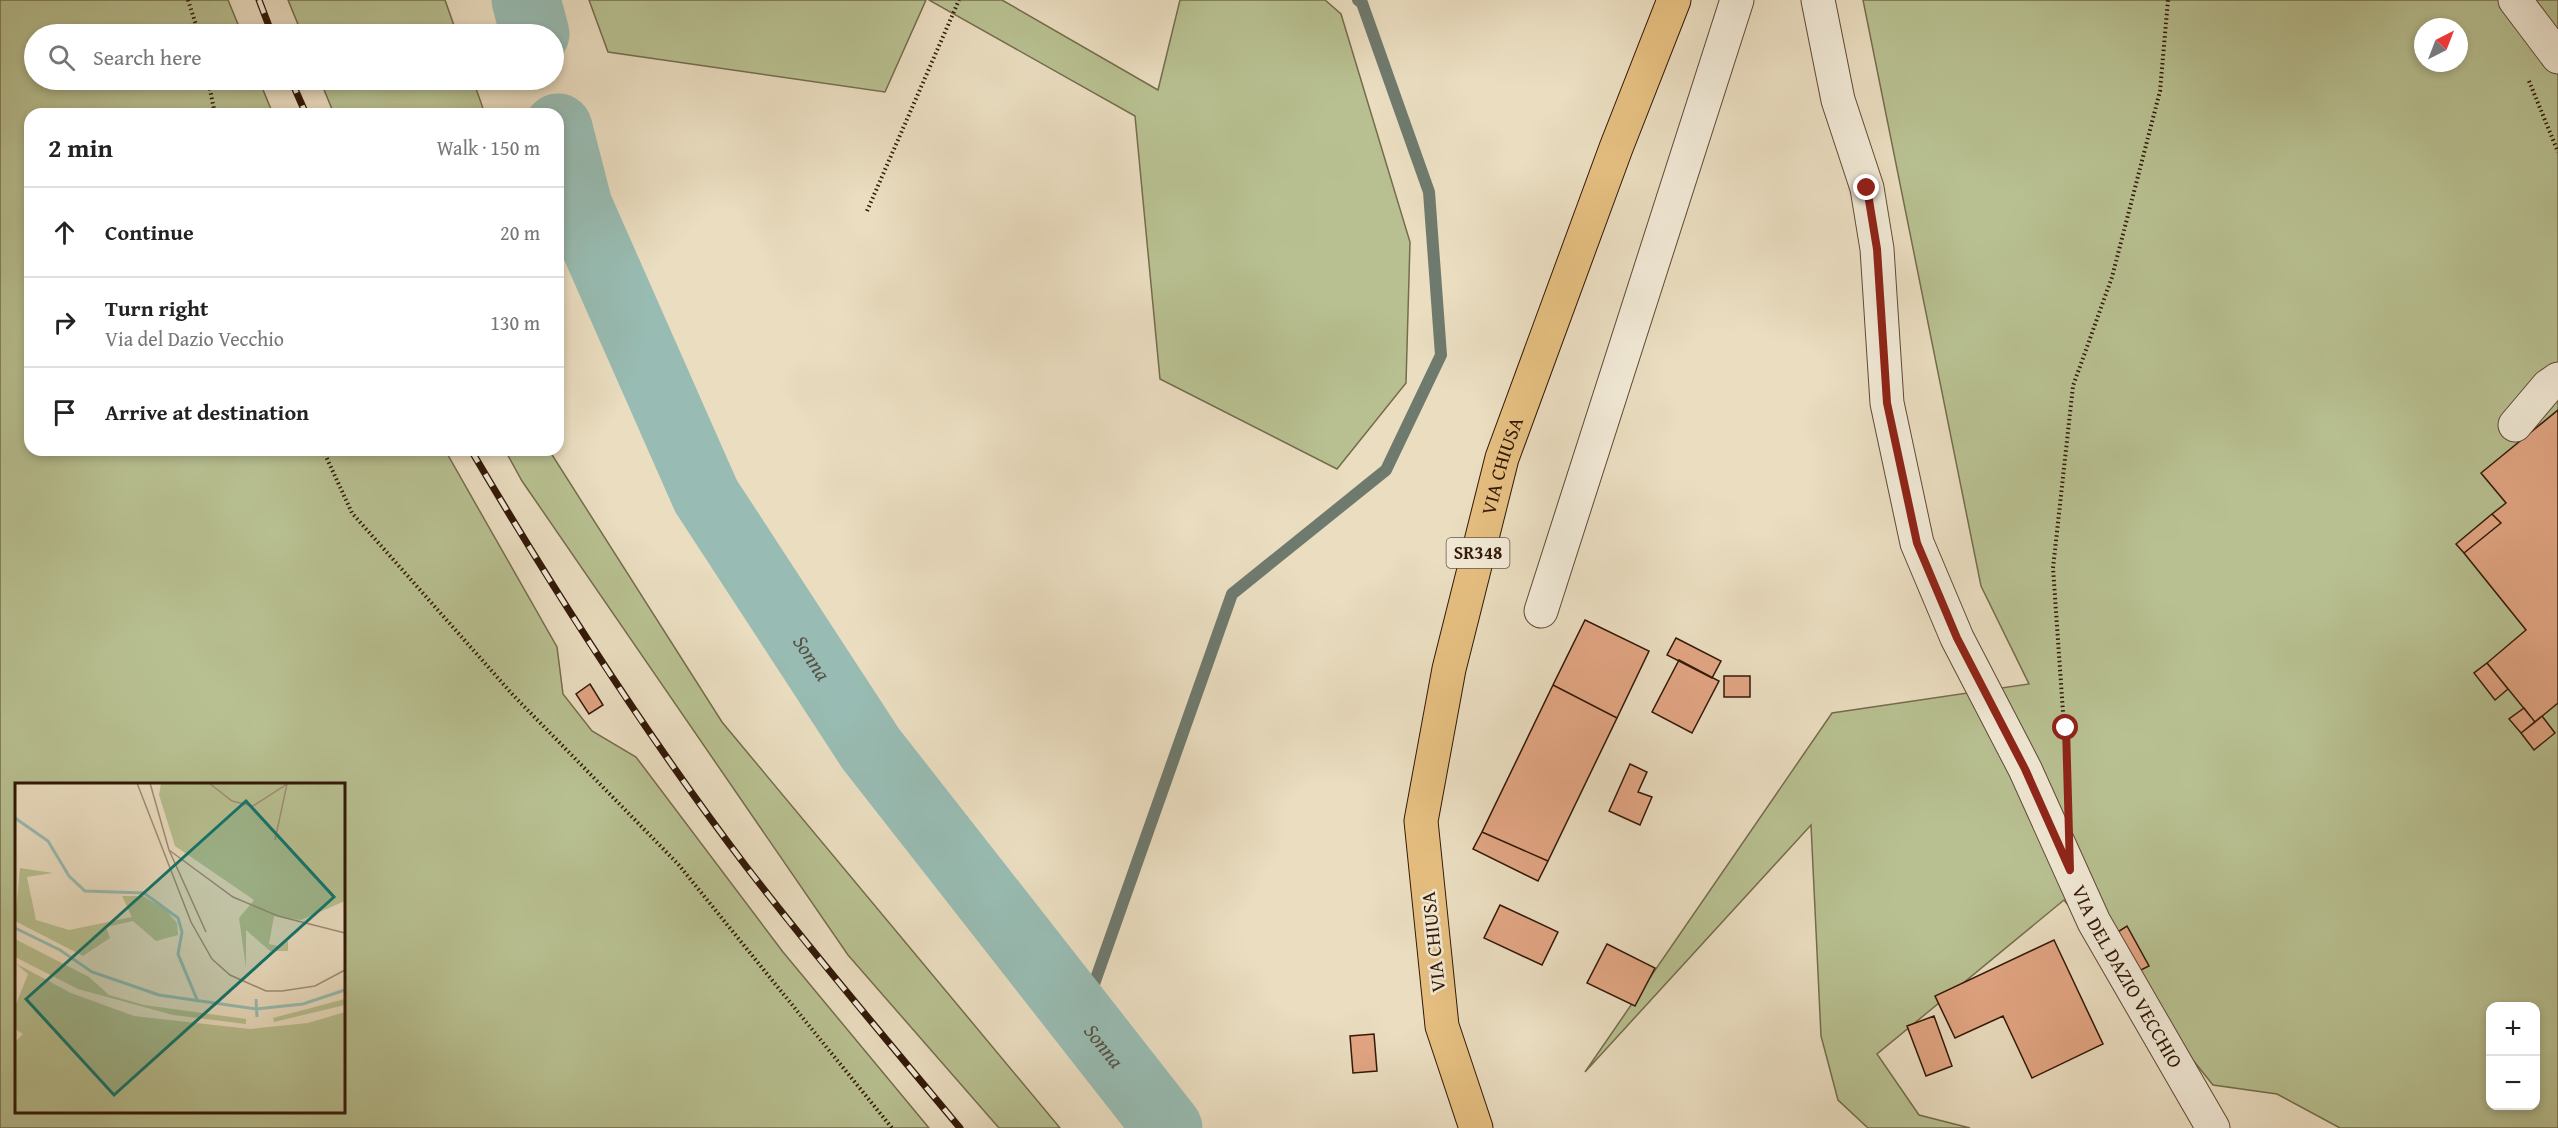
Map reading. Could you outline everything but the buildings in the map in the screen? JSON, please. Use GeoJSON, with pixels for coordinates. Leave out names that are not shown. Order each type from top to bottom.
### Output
{"type":"FeatureCollection","features":[{"type":"Feature","properties":{"kind":"main road","name":"VIA CHIUSA"},"geometry":{"type":"LineString","coordinates":[[1476,1128],[1442,1026],[1421,821],[1449,669],[1502,458],[1616,148],[1674,0]]}},
{"type":"Feature","properties":{"kind":"street"},"geometry":{"type":"LineString","coordinates":[[1541,611],[1737,0]]}},
{"type":"Feature","properties":{"kind":"street","name":"VIA DEL DAZIO VECCHIO"},"geometry":{"type":"LineString","coordinates":[[1818,0],[1838,100],[1867,188],[1877,249],[1887,403],[1917,543],[1957,638],[2025,769],[2094,921],[2213,1128]]}},
{"type":"Feature","properties":{"kind":"street"},"geometry":{"type":"LineString","coordinates":[[2516,0],[2558,57]]}},
{"type":"Feature","properties":{"kind":"street"},"geometry":{"type":"LineString","coordinates":[[2515,425],[2548,386],[2558,379]]}},
{"type":"Feature","properties":{"kind":"path"},"geometry":{"type":"LineString","coordinates":[[188,0],[196,24]]}},
{"type":"Feature","properties":{"kind":"path"},"geometry":{"type":"LineString","coordinates":[[867,211],[959,0]]}},
{"type":"Feature","properties":{"kind":"path"},"geometry":{"type":"LineString","coordinates":[[2067,775],[2066,728],[2053,568],[2073,386],[2112,277],[2160,91],[2168,0]]}},
{"type":"Feature","properties":{"kind":"path"},"geometry":{"type":"LineString","coordinates":[[210,90],[214,108]]}},
{"type":"Feature","properties":{"kind":"path"},"geometry":{"type":"LineString","coordinates":[[326,456],[352,513],[513,695],[678,864],[892,1128]]}},
{"type":"Feature","properties":{"kind":"green space"},"geometry":{"type":"Polygon","coordinates":[[[0,0],[228,0],[238,24],[24,24],[24,90],[263,90],[271,108],[24,108],[24,456],[448,456],[557,647],[563,694],[592,731],[636,757],[783,952],[929,1128],[0,1128],[0,0]]]}},
{"type":"Feature","properties":{"kind":"green space"},"geometry":{"type":"Polygon","coordinates":[[[288,0],[445,0],[453,24],[298,24],[288,0]]]}},
{"type":"Feature","properties":{"kind":"green space"},"geometry":{"type":"Polygon","coordinates":[[[589,0],[926,0],[885,92],[608,52],[589,0]]]}},
{"type":"Feature","properties":{"kind":"green space"},"geometry":{"type":"Polygon","coordinates":[[[929,0],[1002,0],[1158,90],[1180,0],[1325,0],[1341,14],[1410,242],[1406,383],[1337,469],[1160,379],[1135,116],[929,0]]]}},
{"type":"Feature","properties":{"kind":"green space"},"geometry":{"type":"Polygon","coordinates":[[[1863,0],[2558,0],[2558,1128],[2340,1128],[2277,1094],[2213,1085],[2064,900],[1877,1054],[1919,1115],[1970,1128],[1868,1128],[1838,1100],[1821,1036],[1811,825],[1585,1072],[1832,713],[2029,684],[1981,586],[1863,0]]]}},
{"type":"Feature","properties":{"kind":"green space"},"geometry":{"type":"Polygon","coordinates":[[[324,90],[477,90],[483,108],[332,108],[324,90]]]}},
{"type":"Feature","properties":{"kind":"green space"},"geometry":{"type":"Polygon","coordinates":[[[508,456],[553,456],[722,722],[1060,1128],[999,1128],[848,955],[522,481],[508,456]]]}},
{"type":"Feature","properties":{"kind":"waterway","name":"Sonna"},"geometry":{"type":"LineString","coordinates":[[526,0],[532,24]]}},
{"type":"Feature","properties":{"kind":"waterway"},"geometry":{"type":"LineString","coordinates":[[1082,1018],[1232,594],[1386,470],[1441,355],[1429,192],[1362,3],[1358,0]]}},
{"type":"Feature","properties":{"kind":"waterway","name":"Sonna"},"geometry":{"type":"LineString","coordinates":[[564,151],[578,206],[706,496],[871,749],[1168,1128]]}},
{"type":"Feature","properties":{"kind":"railway"},"geometry":{"type":"LineString","coordinates":[[259,0],[268,24]]}},
{"type":"Feature","properties":{"kind":"railway"},"geometry":{"type":"LineString","coordinates":[[295,90],[303,108]]}},
{"type":"Feature","properties":{"kind":"railway"},"geometry":{"type":"LineString","coordinates":[[475,456],[602,662],[708,815],[851,998],[960,1128]]}},
{"type":"Feature","properties":{"kind":"route"},"geometry":{"type":"LineString","coordinates":[[1867,188],[1877,249],[1887,403],[1917,543],[1957,638],[2025,769],[2070,870],[2066,728]]}}]}
